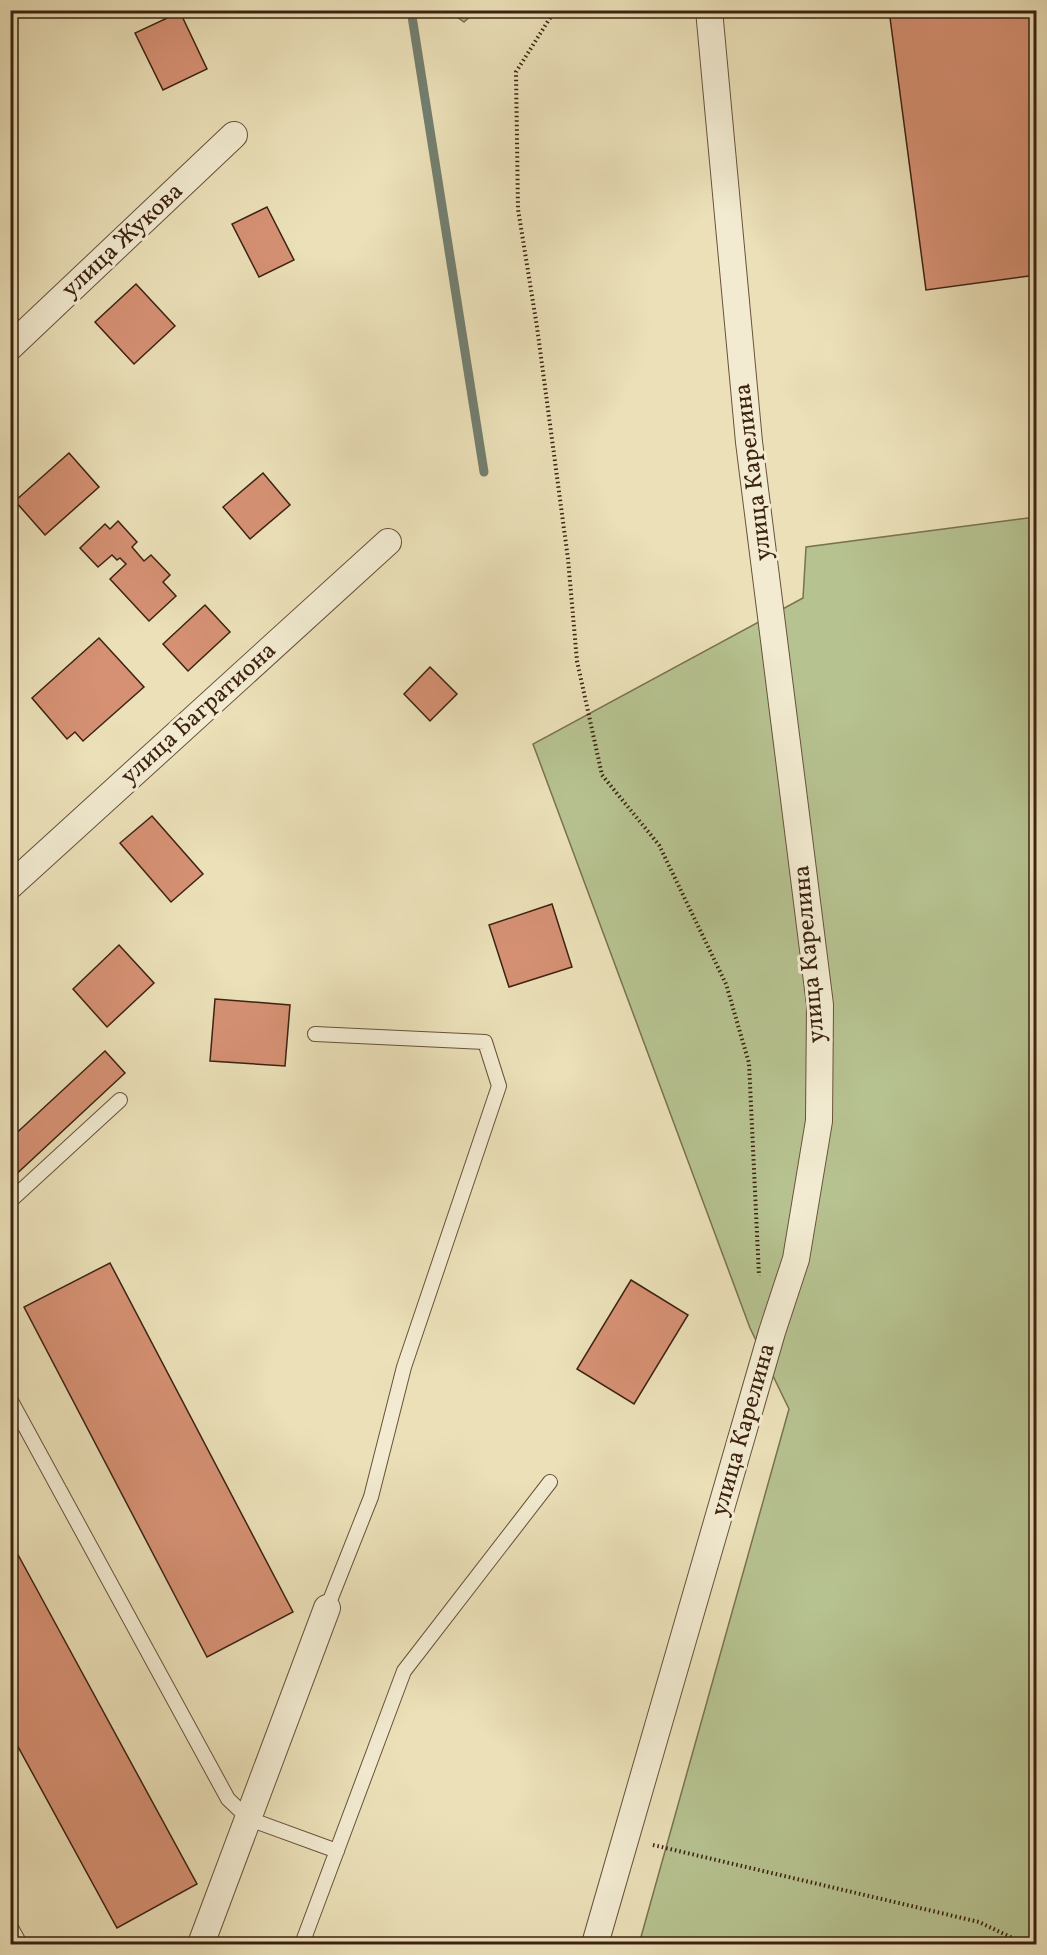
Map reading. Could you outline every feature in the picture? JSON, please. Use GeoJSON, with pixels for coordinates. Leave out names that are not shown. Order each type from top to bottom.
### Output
{"type":"FeatureCollection","features":[{"type":"Feature","properties":{"kind":"street","name":"улица Карелина"},"geometry":{"type":"LineString","coordinates":[[595,1944],[772,1332],[796,1260],[819,1121],[820,1005],[748,442],[709,10]]}},
{"type":"Feature","properties":{"kind":"street","name":"улица Жукова"},"geometry":{"type":"LineString","coordinates":[[10,347],[234,135]]}},
{"type":"Feature","properties":{"kind":"street","name":"улица Багратиона"},"geometry":{"type":"LineString","coordinates":[[10,886],[388,542]]}},
{"type":"Feature","properties":{"kind":"street"},"geometry":{"type":"LineString","coordinates":[[201,1944],[327,1608]]}},
{"type":"Feature","properties":{"kind":"lane"},"geometry":{"type":"LineString","coordinates":[[315,1034],[485,1042],[499,1086],[404,1367],[371,1497],[327,1608]]}},
{"type":"Feature","properties":{"kind":"lane"},"geometry":{"type":"LineString","coordinates":[[10,1201],[120,1100]]}},
{"type":"Feature","properties":{"kind":"lane"},"geometry":{"type":"LineString","coordinates":[[10,1399],[228,1799],[249,1819],[337,1851]]}},
{"type":"Feature","properties":{"kind":"lane"},"geometry":{"type":"LineString","coordinates":[[302,1944],[404,1671],[550,1482]]}},
{"type":"Feature","properties":{"kind":"lane"},"geometry":{"type":"LineString","coordinates":[[10,1926],[20,1944]]}},
{"type":"Feature","properties":{"kind":"path"},"geometry":{"type":"LineString","coordinates":[[555,10],[516,72],[518,209],[537,327],[568,559],[577,661],[602,775],[659,845],[726,984],[749,1063],[759,1276],[762,1287]]}},
{"type":"Feature","properties":{"kind":"path"},"geometry":{"type":"LineString","coordinates":[[626,1838],[979,1922],[1026,1944]]}},
{"type":"Feature","properties":{"kind":"green space"},"geometry":{"type":"Polygon","coordinates":[[[449,11],[476,11],[464,22],[449,11]]]}},
{"type":"Feature","properties":{"kind":"green space"},"geometry":{"type":"Polygon","coordinates":[[[1036,517],[1036,1944],[639,1944],[789,1409],[750,1328],[533,744],[803,598],[806,547],[1036,517]]]}},
{"type":"Feature","properties":{"kind":"building"},"geometry":{"type":"Polygon","coordinates":[[[889,10],[1036,10],[1036,275],[926,290],[889,10]]]}},
{"type":"Feature","properties":{"kind":"building"},"geometry":{"type":"Polygon","coordinates":[[[180,12],[207,69],[163,90],[135,33],[180,12]]]}},
{"type":"Feature","properties":{"kind":"building"},"geometry":{"type":"Polygon","coordinates":[[[267,207],[294,260],[259,277],[232,224],[267,207]]]}},
{"type":"Feature","properties":{"kind":"building"},"geometry":{"type":"Polygon","coordinates":[[[136,284],[175,326],[134,364],[95,322],[136,284]]]}},
{"type":"Feature","properties":{"kind":"building"},"geometry":{"type":"Polygon","coordinates":[[[69,453],[99,487],[45,535],[15,501],[69,453]]]}},
{"type":"Feature","properties":{"kind":"building"},"geometry":{"type":"Polygon","coordinates":[[[263,473],[290,505],[250,539],[223,507],[263,473]]]}},
{"type":"Feature","properties":{"kind":"building"},"geometry":{"type":"Polygon","coordinates":[[[118,521],[137,542],[132,547],[144,561],[151,555],[170,575],[163,582],[176,596],[149,621],[110,579],[126,564],[120,558],[117,560],[112,555],[98,567],[80,548],[105,524],[110,529],[118,521]]]}},
{"type":"Feature","properties":{"kind":"building"},"geometry":{"type":"Polygon","coordinates":[[[205,605],[230,632],[188,671],[163,644],[205,605]]]}},
{"type":"Feature","properties":{"kind":"building"},"geometry":{"type":"Polygon","coordinates":[[[99,638],[144,687],[83,741],[75,732],[67,739],[32,698],[99,638]]]}},
{"type":"Feature","properties":{"kind":"building"},"geometry":{"type":"Polygon","coordinates":[[[430,667],[457,694],[430,721],[404,694],[430,667]]]}},
{"type":"Feature","properties":{"kind":"building"},"geometry":{"type":"Polygon","coordinates":[[[152,816],[203,874],[171,902],[120,843],[152,816]]]}},
{"type":"Feature","properties":{"kind":"building"},"geometry":{"type":"Polygon","coordinates":[[[552,904],[572,967],[509,987],[489,925],[552,904]]]}},
{"type":"Feature","properties":{"kind":"building"},"geometry":{"type":"Polygon","coordinates":[[[119,945],[154,983],[107,1027],[73,989],[119,945]]]}},
{"type":"Feature","properties":{"kind":"building"},"geometry":{"type":"Polygon","coordinates":[[[215,999],[290,1005],[285,1066],[210,1061],[215,999]]]}},
{"type":"Feature","properties":{"kind":"building"},"geometry":{"type":"Polygon","coordinates":[[[105,1051],[125,1073],[10,1180],[10,1139],[105,1051]]]}},
{"type":"Feature","properties":{"kind":"building"},"geometry":{"type":"Polygon","coordinates":[[[110,1263],[293,1612],[207,1657],[24,1307],[110,1263]]]}},
{"type":"Feature","properties":{"kind":"building"},"geometry":{"type":"Polygon","coordinates":[[[631,1280],[688,1315],[634,1404],[577,1369],[631,1280]]]}},
{"type":"Feature","properties":{"kind":"building"},"geometry":{"type":"Polygon","coordinates":[[[10,1540],[197,1884],[117,1928],[10,1732],[10,1540]]]}},
{"type":"Feature","properties":{"kind":"waterway"},"geometry":{"type":"LineString","coordinates":[[411,10],[484,472]]}}]}
